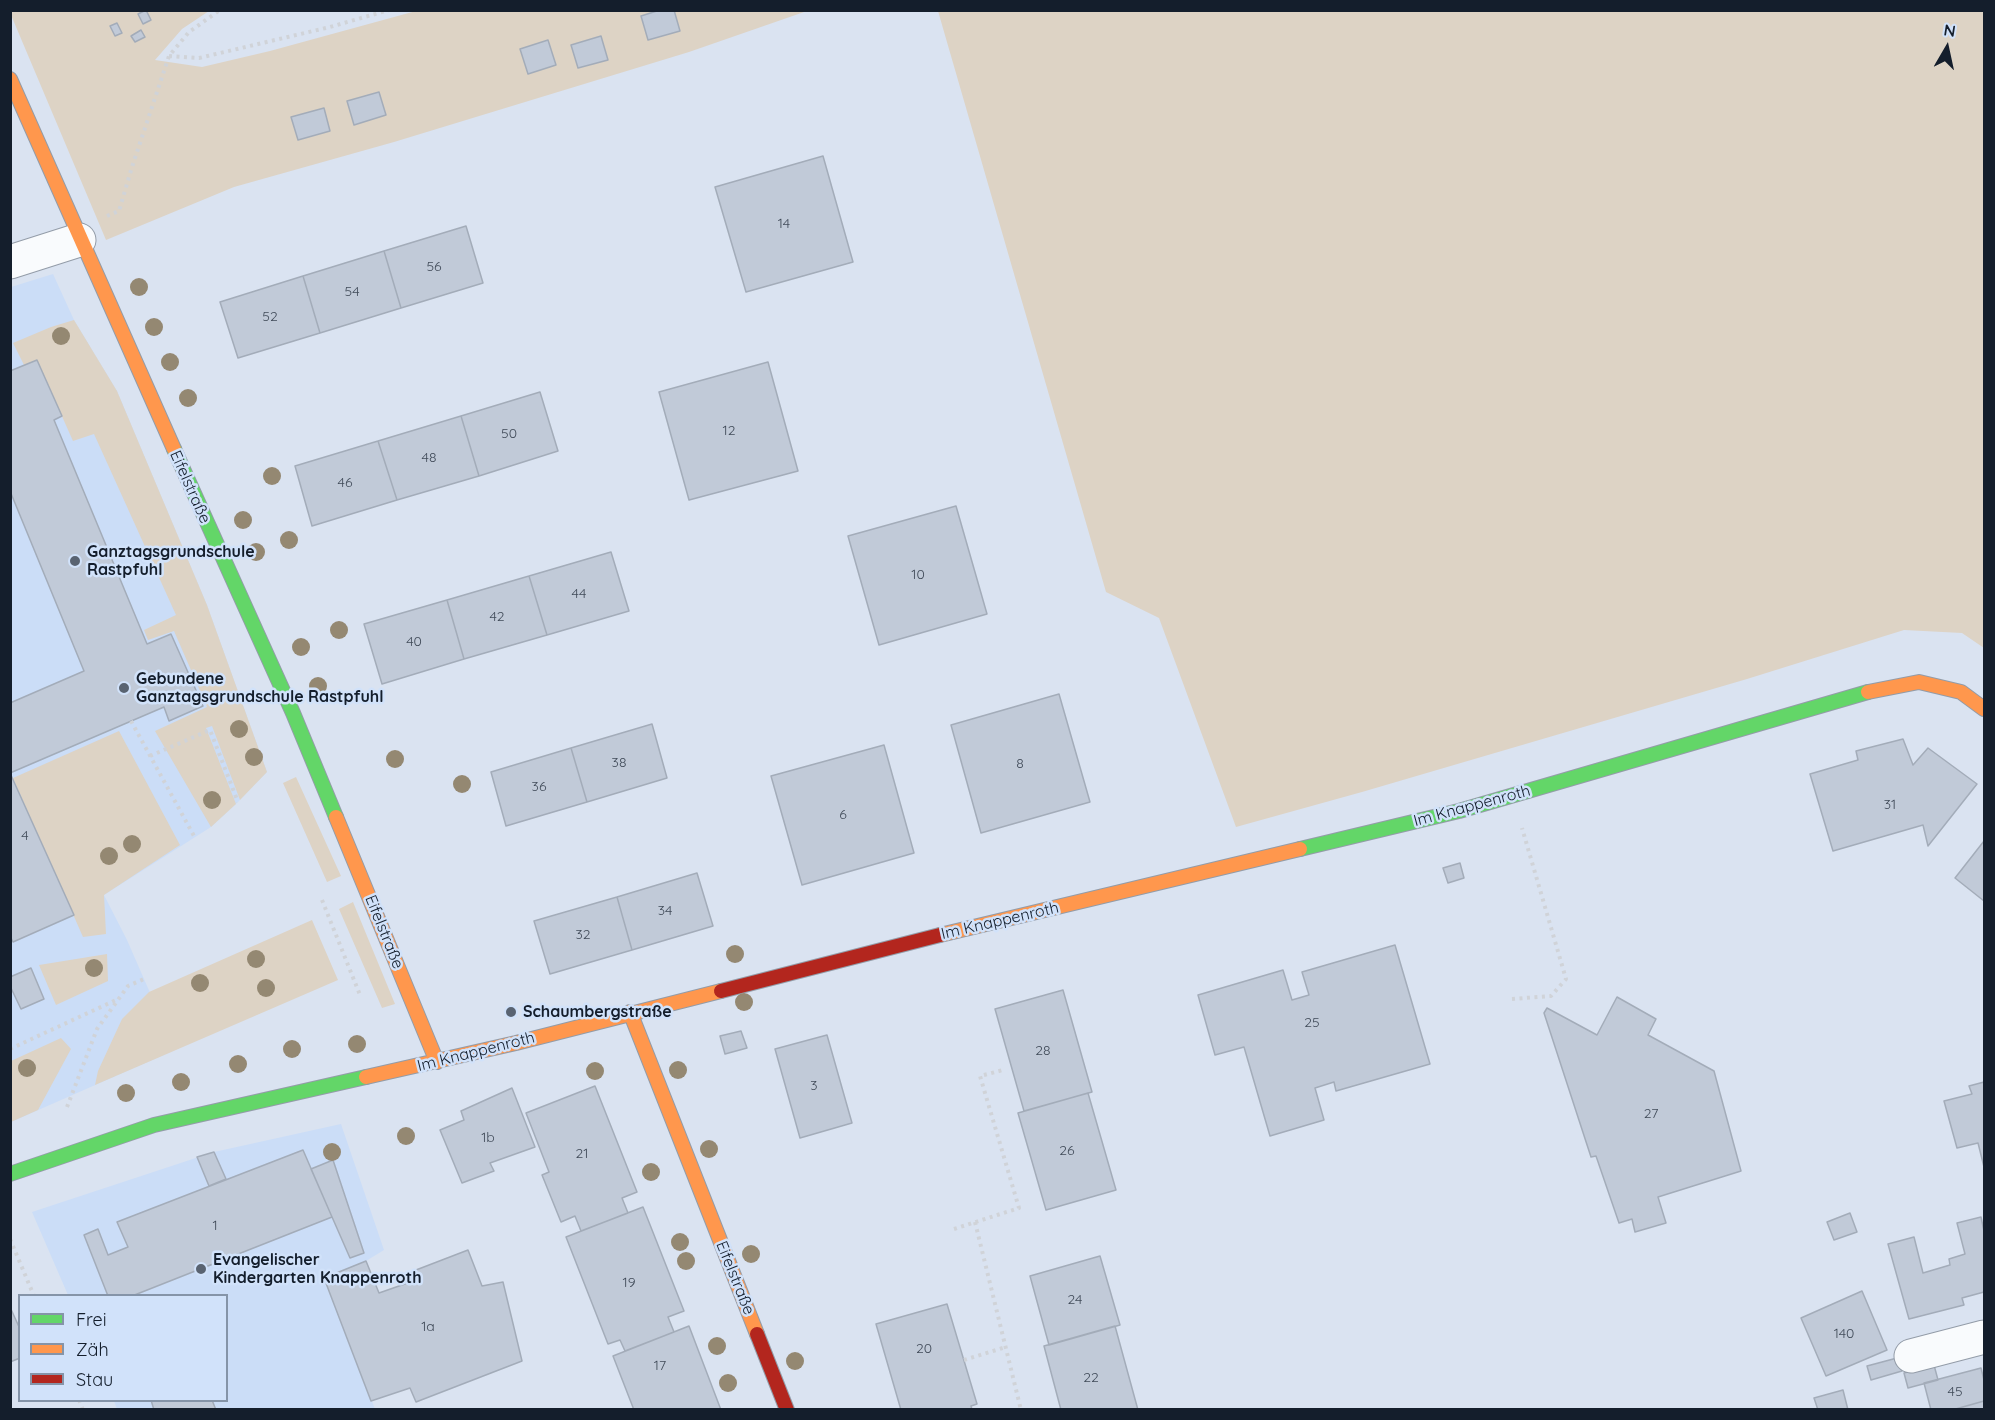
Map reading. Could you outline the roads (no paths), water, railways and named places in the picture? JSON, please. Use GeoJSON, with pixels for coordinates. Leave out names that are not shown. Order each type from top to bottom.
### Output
{"type":"FeatureCollection","features":[{"type":"Feature","properties":{"kind":"street","name":"Eifelstraße"},"geometry":{"type":"LineString","coordinates":[[10,79],[79,240],[293,713],[437,1062]]}},
{"type":"Feature","properties":{"kind":"street"},"geometry":{"type":"LineString","coordinates":[[10,262],[79,240]]}},
{"type":"Feature","properties":{"kind":"street","name":"Im Knappenroth"},"geometry":{"type":"LineString","coordinates":[[10,1174],[154,1125],[437,1062],[930,937],[1459,812],[1868,692],[1919,682],[1961,692],[1984,709]]}},
{"type":"Feature","properties":{"kind":"street","name":"Eifelstraße"},"geometry":{"type":"LineString","coordinates":[[630,1012],[787,1410]]}},
{"type":"Feature","properties":{"kind":"street"},"geometry":{"type":"LineString","coordinates":[[1911,1356],[1984,1337]]}},
{"type":"Feature","properties":{"kind":"place","name":"Ganztagsgrundschule Rastpfuhl"},"geometry":{"type":"Point","coordinates":[75,561]}},
{"type":"Feature","properties":{"kind":"place","name":"Gebundene Ganztagsgrundschule Rastpfuhl"},"geometry":{"type":"Point","coordinates":[124,688]}},
{"type":"Feature","properties":{"kind":"place","name":"Schaumbergstraße"},"geometry":{"type":"Point","coordinates":[511,1012]}},
{"type":"Feature","properties":{"kind":"place","name":"Evangelischer Kindergarten Knappenroth"},"geometry":{"type":"Point","coordinates":[201,1269]}}]}
